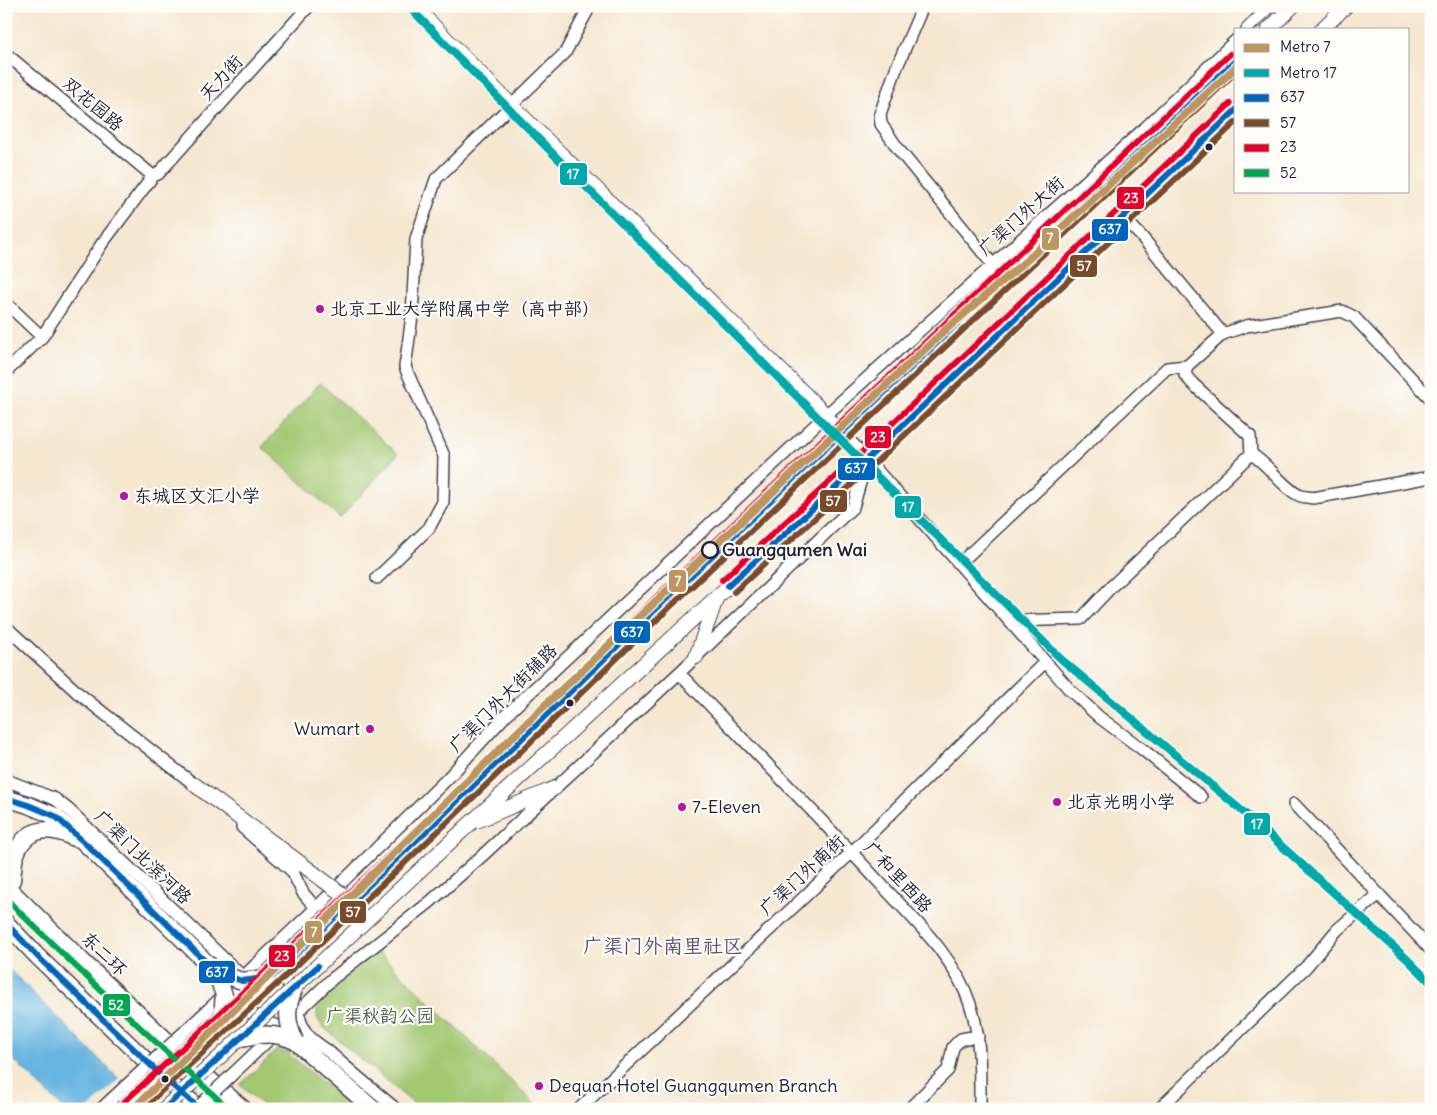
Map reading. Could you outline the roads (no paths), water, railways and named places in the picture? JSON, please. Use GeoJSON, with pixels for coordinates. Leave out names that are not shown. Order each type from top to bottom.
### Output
{"type":"FeatureCollection","features":[{"type":"Feature","properties":{"kind":"highway"},"geometry":{"type":"LineString","coordinates":[[6,798],[55,816],[216,972],[242,982],[272,977]]}},
{"type":"Feature","properties":{"kind":"highway"},"geometry":{"type":"LineString","coordinates":[[8,880],[20,844],[31,834],[40,830],[64,833],[87,845]]}},
{"type":"Feature","properties":{"kind":"highway","name":"东二环"},"geometry":{"type":"LineString","coordinates":[[8,880],[83,962],[186,1059],[243,1109]]}},
{"type":"Feature","properties":{"kind":"highway"},"geometry":{"type":"LineString","coordinates":[[6,923],[36,955],[198,1109]]}},
{"type":"Feature","properties":{"kind":"highway"},"geometry":{"type":"LineString","coordinates":[[6,943],[36,955]]}},
{"type":"Feature","properties":{"kind":"highway"},"geometry":{"type":"LineString","coordinates":[[216,972],[224,995],[220,1024]]}},
{"type":"Feature","properties":{"kind":"highway"},"geometry":{"type":"LineString","coordinates":[[294,989],[287,1010],[289,1028],[295,1041]]}},
{"type":"Feature","properties":{"kind":"highway"},"geometry":{"type":"LineString","coordinates":[[241,1038],[264,1034],[281,1035],[295,1041],[373,1109]]}},
{"type":"Feature","properties":{"kind":"main road"},"geometry":{"type":"LineString","coordinates":[[414,6],[511,105],[826,415]]}},
{"type":"Feature","properties":{"kind":"main road"},"geometry":{"type":"LineString","coordinates":[[1270,28],[1293,6]]}},
{"type":"Feature","properties":{"kind":"main road"},"geometry":{"type":"LineString","coordinates":[[1323,28],[1346,6]]}},
{"type":"Feature","properties":{"kind":"main road"},"geometry":{"type":"LineString","coordinates":[[129,1109],[272,977],[662,603],[1234,62]]}},
{"type":"Feature","properties":{"kind":"main road"},"geometry":{"type":"LineString","coordinates":[[164,1109],[465,828],[867,458],[1234,112]]}},
{"type":"Feature","properties":{"kind":"main road"},"geometry":{"type":"LineString","coordinates":[[696,657],[717,596]]}},
{"type":"Feature","properties":{"kind":"main road"},"geometry":{"type":"LineString","coordinates":[[195,785],[351,901]]}},
{"type":"Feature","properties":{"kind":"main road"},"geometry":{"type":"LineString","coordinates":[[465,828],[555,788]]}},
{"type":"Feature","properties":{"kind":"street","name":"天力街"},"geometry":{"type":"LineString","coordinates":[[6,372],[42,337],[101,245],[156,175],[309,6]]}},
{"type":"Feature","properties":{"kind":"street"},"geometry":{"type":"LineString","coordinates":[[377,578],[430,528],[443,502],[444,456],[405,367],[412,316],[416,239],[436,179],[565,53],[590,6]]}},
{"type":"Feature","properties":{"kind":"street"},"geometry":{"type":"LineString","coordinates":[[923,6],[896,69],[880,114],[881,124],[899,150],[993,265]]}},
{"type":"Feature","properties":{"kind":"street"},"geometry":{"type":"LineString","coordinates":[[1248,28],[1270,6]]}},
{"type":"Feature","properties":{"kind":"street","name":"广渠门外大街"},"geometry":{"type":"LineString","coordinates":[[826,415],[1145,128],[1234,42]]}},
{"type":"Feature","properties":{"kind":"street","name":"双花园路"},"geometry":{"type":"LineString","coordinates":[[6,54],[156,175]]}},
{"type":"Feature","properties":{"kind":"street"},"geometry":{"type":"LineString","coordinates":[[1122,217],[1141,236],[1223,334]]}},
{"type":"Feature","properties":{"kind":"street"},"geometry":{"type":"LineString","coordinates":[[6,302],[42,337]]}},
{"type":"Feature","properties":{"kind":"street"},"geometry":{"type":"LineString","coordinates":[[960,563],[1167,368],[1187,366],[1223,334],[1246,326],[1342,312],[1354,317],[1431,398]]}},
{"type":"Feature","properties":{"kind":"street"},"geometry":{"type":"LineString","coordinates":[[1011,621],[1082,619],[1112,586],[1251,454],[1250,436],[1193,384],[1186,376],[1187,366]]}},
{"type":"Feature","properties":{"kind":"street"},"geometry":{"type":"LineString","coordinates":[[826,415],[867,458],[1070,690],[1099,717],[1201,797]]}},
{"type":"Feature","properties":{"kind":"street","name":"广渠门外大街辅路"},"geometry":{"type":"LineString","coordinates":[[101,1109],[316,908],[447,780],[506,715],[826,415]]}},
{"type":"Feature","properties":{"kind":"street"},"geometry":{"type":"LineString","coordinates":[[1251,454],[1260,459],[1292,491],[1301,496],[1313,498],[1425,478],[1431,474]]}},
{"type":"Feature","properties":{"kind":"street"},"geometry":{"type":"LineString","coordinates":[[198,1109],[332,979],[430,902],[555,788],[853,507],[867,458]]}},
{"type":"Feature","properties":{"kind":"street"},"geometry":{"type":"LineString","coordinates":[[6,627],[78,693],[195,785],[292,871],[303,893],[316,908]]}},
{"type":"Feature","properties":{"kind":"street","name":"广渠门外南街"},"geometry":{"type":"LineString","coordinates":[[579,1109],[852,852],[1045,662]]}},
{"type":"Feature","properties":{"kind":"street","name":"广和里西路"},"geometry":{"type":"LineString","coordinates":[[679,673],[852,852],[928,935],[946,958],[957,975],[970,1004],[978,1036],[980,1109]]}},
{"type":"Feature","properties":{"kind":"street","name":"广渠门北滨河路"},"geometry":{"type":"LineString","coordinates":[[6,780],[55,800],[69,810],[240,980]]}},
{"type":"Feature","properties":{"kind":"street"},"geometry":{"type":"LineString","coordinates":[[1294,804],[1431,950]]}},
{"type":"Feature","properties":{"kind":"street"},"geometry":{"type":"LineString","coordinates":[[1159,1109],[1306,968],[1337,930],[1379,894]]}},
{"type":"Feature","properties":{"kind":"street"},"geometry":{"type":"LineString","coordinates":[[282,1027],[257,1018],[239,998],[240,980],[269,971],[279,974],[290,986],[306,1032],[396,1109]]}},
{"type":"Feature","properties":{"kind":"street"},"geometry":{"type":"LineString","coordinates":[[909,1109],[948,1070],[953,1047],[961,1039],[978,1036]]}},
{"type":"Feature","properties":{"kind":"water"},"geometry":{"type":"Polygon","coordinates":[[[6,966],[149,1109],[64,1109],[6,1052],[6,966]]]}},
{"type":"Feature","properties":{"kind":"metro line","name":"17"},"geometry":{"type":"LineString","coordinates":[[408,6],[566,167],[1061,659],[1254,821],[1406,958],[1431,983]]}},
{"type":"Feature","properties":{"kind":"metro line","name":"7"},"geometry":{"type":"LineString","coordinates":[[133,1109],[541,709],[942,333],[1027,260],[1234,69]]}},
{"type":"Feature","properties":{"kind":"place","name":"北京工业大学附属中学（高中部）"},"geometry":{"type":"Point","coordinates":[320,309]}},
{"type":"Feature","properties":{"kind":"place","name":"东城区文汇小学"},"geometry":{"type":"Point","coordinates":[124,496]}},
{"type":"Feature","properties":{"kind":"place","name":"Guangqumen Wai"},"geometry":{"type":"Point","coordinates":[710,550]}},
{"type":"Feature","properties":{"kind":"place","name":"Wumart"},"geometry":{"type":"Point","coordinates":[370,729]}},
{"type":"Feature","properties":{"kind":"place","name":"北京光明小学"},"geometry":{"type":"Point","coordinates":[1057,802]}},
{"type":"Feature","properties":{"kind":"place","name":"7-Eleven"},"geometry":{"type":"Point","coordinates":[682,807]}},
{"type":"Feature","properties":{"kind":"place","name":"Dequan Hotel Guangqumen Branch"},"geometry":{"type":"Point","coordinates":[539,1086]}},
{"type":"Feature","properties":{"kind":"district","name":"广渠门外南里社区"},"geometry":{"type":"Point","coordinates":[663,946]}},
{"type":"Feature","properties":{"kind":"park label","name":"广渠秋韵公园"},"geometry":{"type":"Point","coordinates":[380,1016]}}]}
